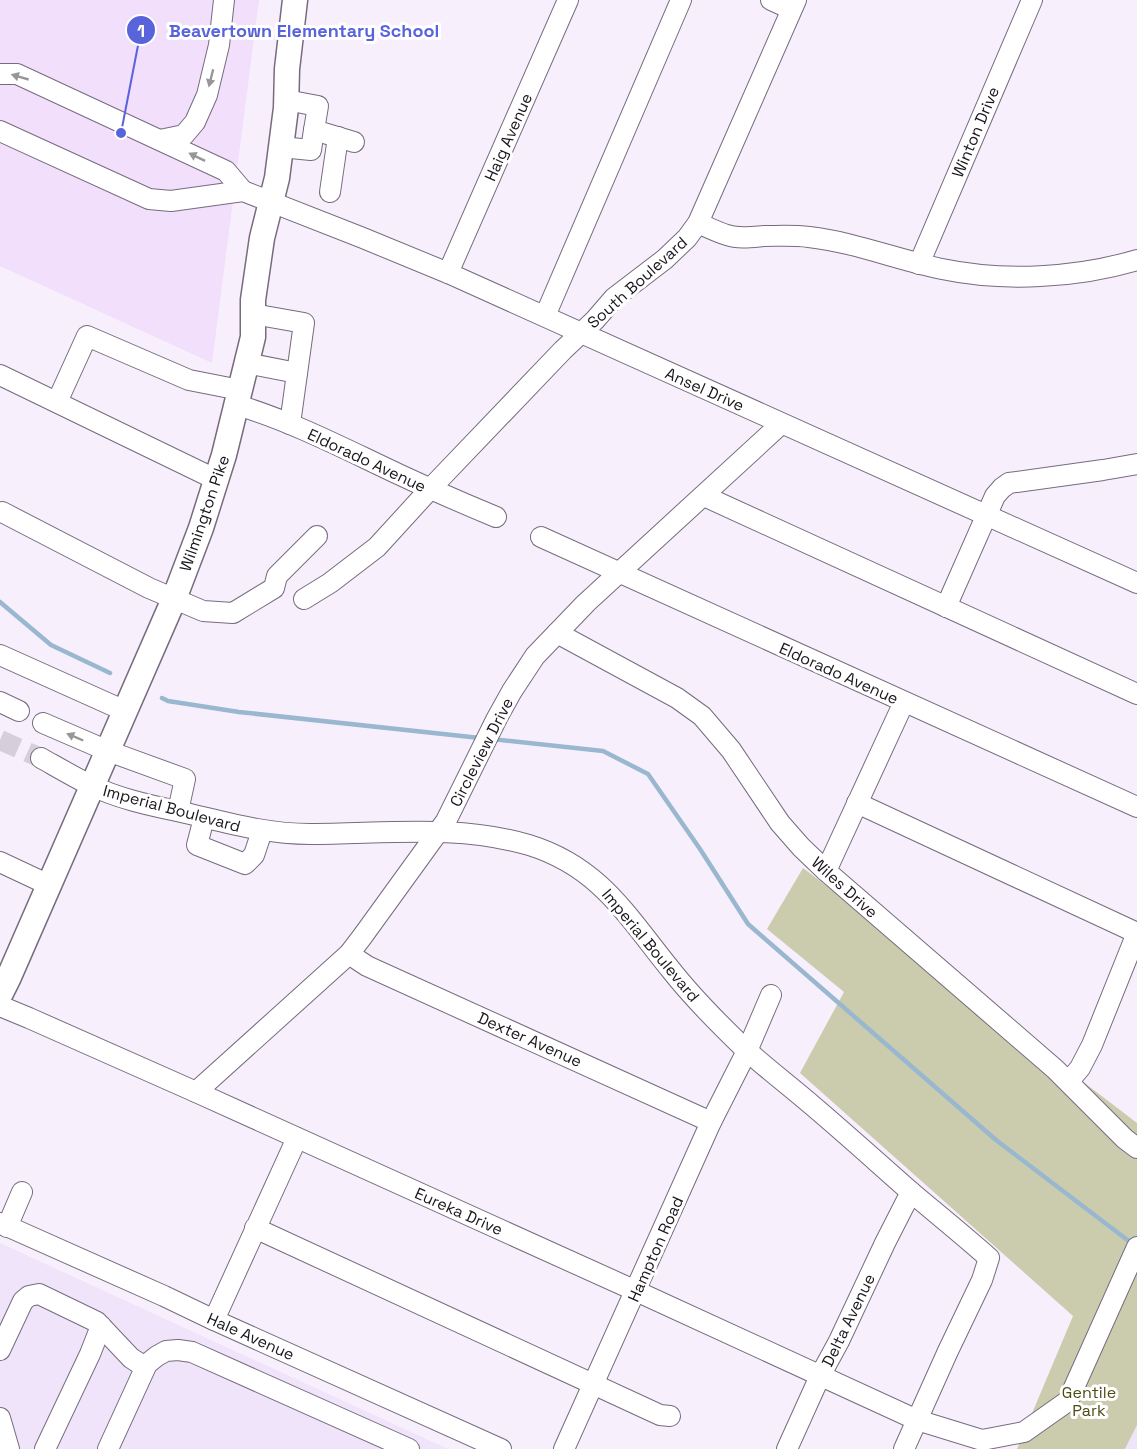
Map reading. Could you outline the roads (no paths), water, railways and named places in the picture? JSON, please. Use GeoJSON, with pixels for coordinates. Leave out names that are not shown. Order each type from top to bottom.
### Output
{"type":"FeatureCollection","features":[{"type":"Feature","properties":{"kind":"main road","name":"Wilmington Pike"},"geometry":{"type":"LineString","coordinates":[[0,995],[174,599],[217,480],[253,337],[253,300],[262,238],[277,178],[295,0]]}},
{"type":"Feature","properties":{"kind":"street"},"geometry":{"type":"LineString","coordinates":[[160,140],[184,135],[195,122],[207,95],[219,45],[224,0]]}},
{"type":"Feature","properties":{"kind":"street","name":"Haig Avenue"},"geometry":{"type":"LineString","coordinates":[[448,273],[568,0]]}},
{"type":"Feature","properties":{"kind":"street"},"geometry":{"type":"LineString","coordinates":[[545,316],[681,0]]}},
{"type":"Feature","properties":{"kind":"street"},"geometry":{"type":"LineString","coordinates":[[698,223],[793,5],[771,0]]}},
{"type":"Feature","properties":{"kind":"street","name":"Winton Drive"},"geometry":{"type":"LineString","coordinates":[[919,264],[1032,0]]}},
{"type":"Feature","properties":{"kind":"street"},"geometry":{"type":"LineString","coordinates":[[0,74],[17,74],[226,171],[243,191]]}},
{"type":"Feature","properties":{"kind":"street"},"geometry":{"type":"LineString","coordinates":[[281,147],[311,150],[318,106],[286,100]]}},
{"type":"Feature","properties":{"kind":"street"},"geometry":{"type":"LineString","coordinates":[[314,130],[346,140],[330,192]]}},
{"type":"Feature","properties":{"kind":"street"},"geometry":{"type":"LineString","coordinates":[[0,131],[148,199],[171,201],[243,191]]}},
{"type":"Feature","properties":{"kind":"street","name":"Ansel Drive"},"geometry":{"type":"LineString","coordinates":[[243,191],[448,273],[1137,583]]}},
{"type":"Feature","properties":{"kind":"street","name":"South Boulevard"},"geometry":{"type":"LineString","coordinates":[[304,599],[330,583],[377,547],[580,333],[615,298],[665,259],[687,238],[698,223],[728,236],[743,238],[786,235],[810,237],[944,270],[984,275],[1018,277],[1076,272],[1137,260]]}},
{"type":"Feature","properties":{"kind":"street"},"geometry":{"type":"LineString","coordinates":[[253,314],[304,323],[290,424]]}},
{"type":"Feature","properties":{"kind":"street","name":"Eldorado Avenue"},"geometry":{"type":"LineString","coordinates":[[57,402],[87,336],[189,380],[238,398],[265,414],[496,517]]}},
{"type":"Feature","properties":{"kind":"street"},"geometry":{"type":"LineString","coordinates":[[246,363],[297,373]]}},
{"type":"Feature","properties":{"kind":"street"},"geometry":{"type":"LineString","coordinates":[[0,375],[217,480]]}},
{"type":"Feature","properties":{"kind":"street","name":"Circleview Drive"},"geometry":{"type":"LineString","coordinates":[[196,1092],[349,954],[446,821],[497,718],[535,656],[586,603],[781,424]]}},
{"type":"Feature","properties":{"kind":"street"},"geometry":{"type":"LineString","coordinates":[[946,607],[995,496],[1002,488],[1010,483],[1137,464]]}},
{"type":"Feature","properties":{"kind":"street"},"geometry":{"type":"LineString","coordinates":[[704,496],[1137,694]]}},
{"type":"Feature","properties":{"kind":"street"},"geometry":{"type":"LineString","coordinates":[[2,512],[148,588],[203,611],[233,614],[274,588],[277,576],[317,536]]}},
{"type":"Feature","properties":{"kind":"street","name":"Eldorado Avenue"},"geometry":{"type":"LineString","coordinates":[[541,537],[1137,807]]}},
{"type":"Feature","properties":{"kind":"street","name":"Wiles Drive"},"geometry":{"type":"LineString","coordinates":[[557,633],[677,698],[702,716],[731,750],[780,823],[826,872],[1069,1081],[1125,1139],[1137,1148]]}},
{"type":"Feature","properties":{"kind":"street"},"geometry":{"type":"LineString","coordinates":[[0,655],[125,711]]}},
{"type":"Feature","properties":{"kind":"street"},"geometry":{"type":"LineString","coordinates":[[0,702],[19,711]]}},
{"type":"Feature","properties":{"kind":"street"},"geometry":{"type":"LineString","coordinates":[[826,872],[904,702]]}},
{"type":"Feature","properties":{"kind":"street"},"geometry":{"type":"LineString","coordinates":[[43,723],[108,751],[185,779],[178,811]]}},
{"type":"Feature","properties":{"kind":"street","name":"Imperial Boulevard"},"geometry":{"type":"LineString","coordinates":[[41,758],[92,786],[151,806],[230,825],[262,831],[309,834],[388,831],[467,832],[531,846],[579,869],[601,885],[706,1011],[747,1051],[989,1257],[982,1280],[917,1420]]}},
{"type":"Feature","properties":{"kind":"street"},"geometry":{"type":"LineString","coordinates":[[857,802],[1137,933],[1092,1045],[1080,1068],[1069,1081]]}},
{"type":"Feature","properties":{"kind":"street"},"geometry":{"type":"LineString","coordinates":[[204,818],[197,845],[245,864],[254,855],[262,831]]}},
{"type":"Feature","properties":{"kind":"street"},"geometry":{"type":"LineString","coordinates":[[0,862],[49,885]]}},
{"type":"Feature","properties":{"kind":"street","name":"Dexter Avenue"},"geometry":{"type":"LineString","coordinates":[[349,954],[367,966],[711,1122]]}},
{"type":"Feature","properties":{"kind":"street","name":"Hampton Road"},"geometry":{"type":"LineString","coordinates":[[564,1449],[711,1122],[747,1051],[771,995]]}},
{"type":"Feature","properties":{"kind":"street","name":"Eureka Drive"},"geometry":{"type":"LineString","coordinates":[[0,1006],[196,1092],[917,1420],[982,1440],[1024,1432],[1068,1401],[1137,1247]]}},
{"type":"Feature","properties":{"kind":"street"},"geometry":{"type":"LineString","coordinates":[[214,1320],[297,1138]]}},
{"type":"Feature","properties":{"kind":"street"},"geometry":{"type":"LineString","coordinates":[[4,1225],[22,1192]]}},
{"type":"Feature","properties":{"kind":"street","name":"Delta Avenue"},"geometry":{"type":"LineString","coordinates":[[787,1449],[820,1376],[911,1192]]}},
{"type":"Feature","properties":{"kind":"street","name":"Hale Avenue"},"geometry":{"type":"LineString","coordinates":[[4,1225],[501,1449]]}},
{"type":"Feature","properties":{"kind":"street"},"geometry":{"type":"LineString","coordinates":[[255,1228],[660,1415],[670,1416]]}},
{"type":"Feature","properties":{"kind":"street"},"geometry":{"type":"LineString","coordinates":[[0,1350],[23,1301],[29,1296],[39,1294],[97,1322],[131,1358],[145,1367]]}},
{"type":"Feature","properties":{"kind":"street"},"geometry":{"type":"LineString","coordinates":[[45,1449],[101,1326]]}},
{"type":"Feature","properties":{"kind":"street"},"geometry":{"type":"LineString","coordinates":[[108,1449],[145,1367],[166,1351],[178,1350],[192,1352],[409,1449]]}},
{"type":"Feature","properties":{"kind":"street"},"geometry":{"type":"LineString","coordinates":[[0,1418],[9,1449]]}},
{"type":"Feature","properties":{"kind":"street"},"geometry":{"type":"LineString","coordinates":[[904,1449],[917,1420]]}},
{"type":"Feature","properties":{"kind":"waterway"},"geometry":{"type":"LineString","coordinates":[[0,602],[51,645],[110,673]]}},
{"type":"Feature","properties":{"kind":"waterway"},"geometry":{"type":"LineString","coordinates":[[162,698],[168,701],[239,712],[480,738]]}},
{"type":"Feature","properties":{"kind":"waterway"},"geometry":{"type":"LineString","coordinates":[[491,739],[603,751],[648,774],[748,924],[996,1140],[1130,1242]]}},
{"type":"Feature","properties":{"kind":"tunnel"},"geometry":{"type":"LineString","coordinates":[[0,740],[41,758]]}},
{"type":"Feature","properties":{"kind":"place","name":"Beavertown Elementary School"},"geometry":{"type":"Point","coordinates":[121,133]}},
{"type":"Feature","properties":{"kind":"park label","name":"Gentile Park"},"geometry":{"type":"Point","coordinates":[1089,1401]}}]}
